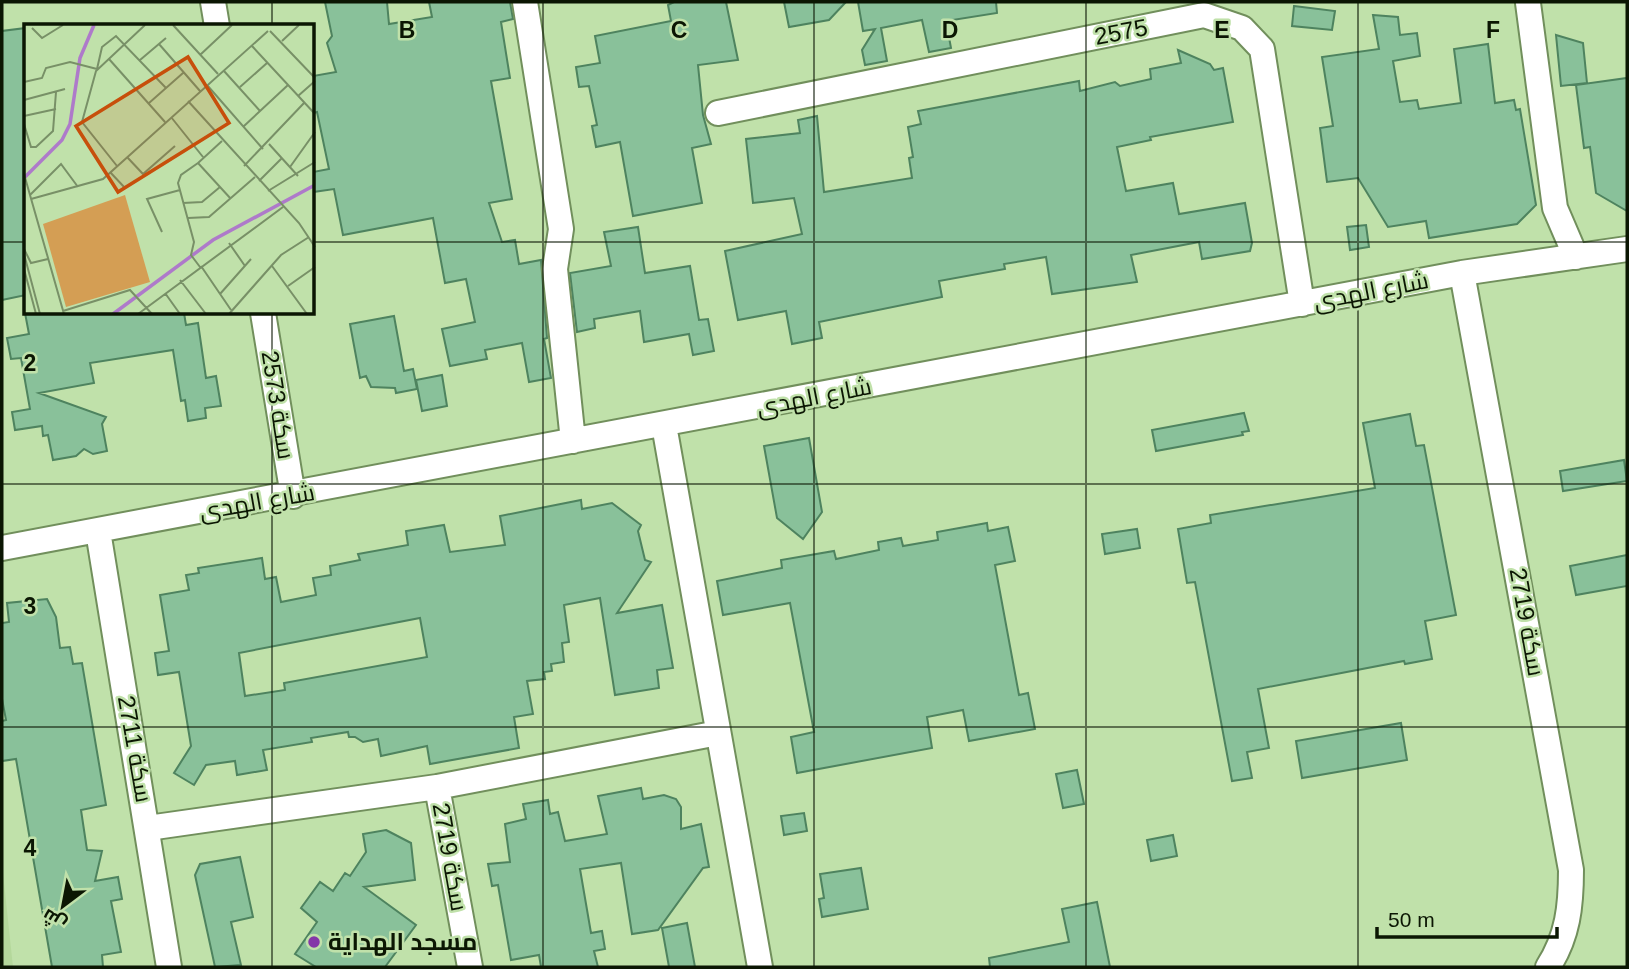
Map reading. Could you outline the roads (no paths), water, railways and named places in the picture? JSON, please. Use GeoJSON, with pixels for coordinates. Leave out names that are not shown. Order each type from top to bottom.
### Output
{"type":"FeatureCollection","features":[{"type":"Feature","properties":{"kind":"street"},"geometry":{"type":"LineString","coordinates":[[213,2],[217,24]]}},
{"type":"Feature","properties":{"kind":"street"},"geometry":{"type":"LineString","coordinates":[[525,2],[561,229],[555,269],[573,441]]}},
{"type":"Feature","properties":{"kind":"street"},"geometry":{"type":"LineString","coordinates":[[1528,3],[1555,208],[1576,257]]}},
{"type":"Feature","properties":{"kind":"street","name":"2575"},"geometry":{"type":"LineString","coordinates":[[718,114],[1204,15],[1242,28],[1262,49],[1302,304]]}},
{"type":"Feature","properties":{"kind":"street","name":"شارع الهدى"},"geometry":{"type":"LineString","coordinates":[[2,548],[293,496],[1462,273],[1627,249]]}},
{"type":"Feature","properties":{"kind":"street","name":"سكة 2719"},"geometry":{"type":"LineString","coordinates":[[1462,273],[1571,870],[1571,909],[1561,948],[1548,967]]}},
{"type":"Feature","properties":{"kind":"street","name":"سكة 2573"},"geometry":{"type":"LineString","coordinates":[[263,315],[293,496]]}},
{"type":"Feature","properties":{"kind":"street"},"geometry":{"type":"LineString","coordinates":[[664,425],[760,967]]}},
{"type":"Feature","properties":{"kind":"street","name":"سكة 2711"},"geometry":{"type":"LineString","coordinates":[[98,531],[169,967]]}},
{"type":"Feature","properties":{"kind":"street"},"geometry":{"type":"LineString","coordinates":[[148,828],[437,787],[718,733]]}},
{"type":"Feature","properties":{"kind":"street","name":"سكة 2719"},"geometry":{"type":"LineString","coordinates":[[437,787],[470,967]]}},
{"type":"Feature","properties":{"kind":"place","name":"مسجد الهداية"},"geometry":{"type":"Point","coordinates":[314,942]}}]}
